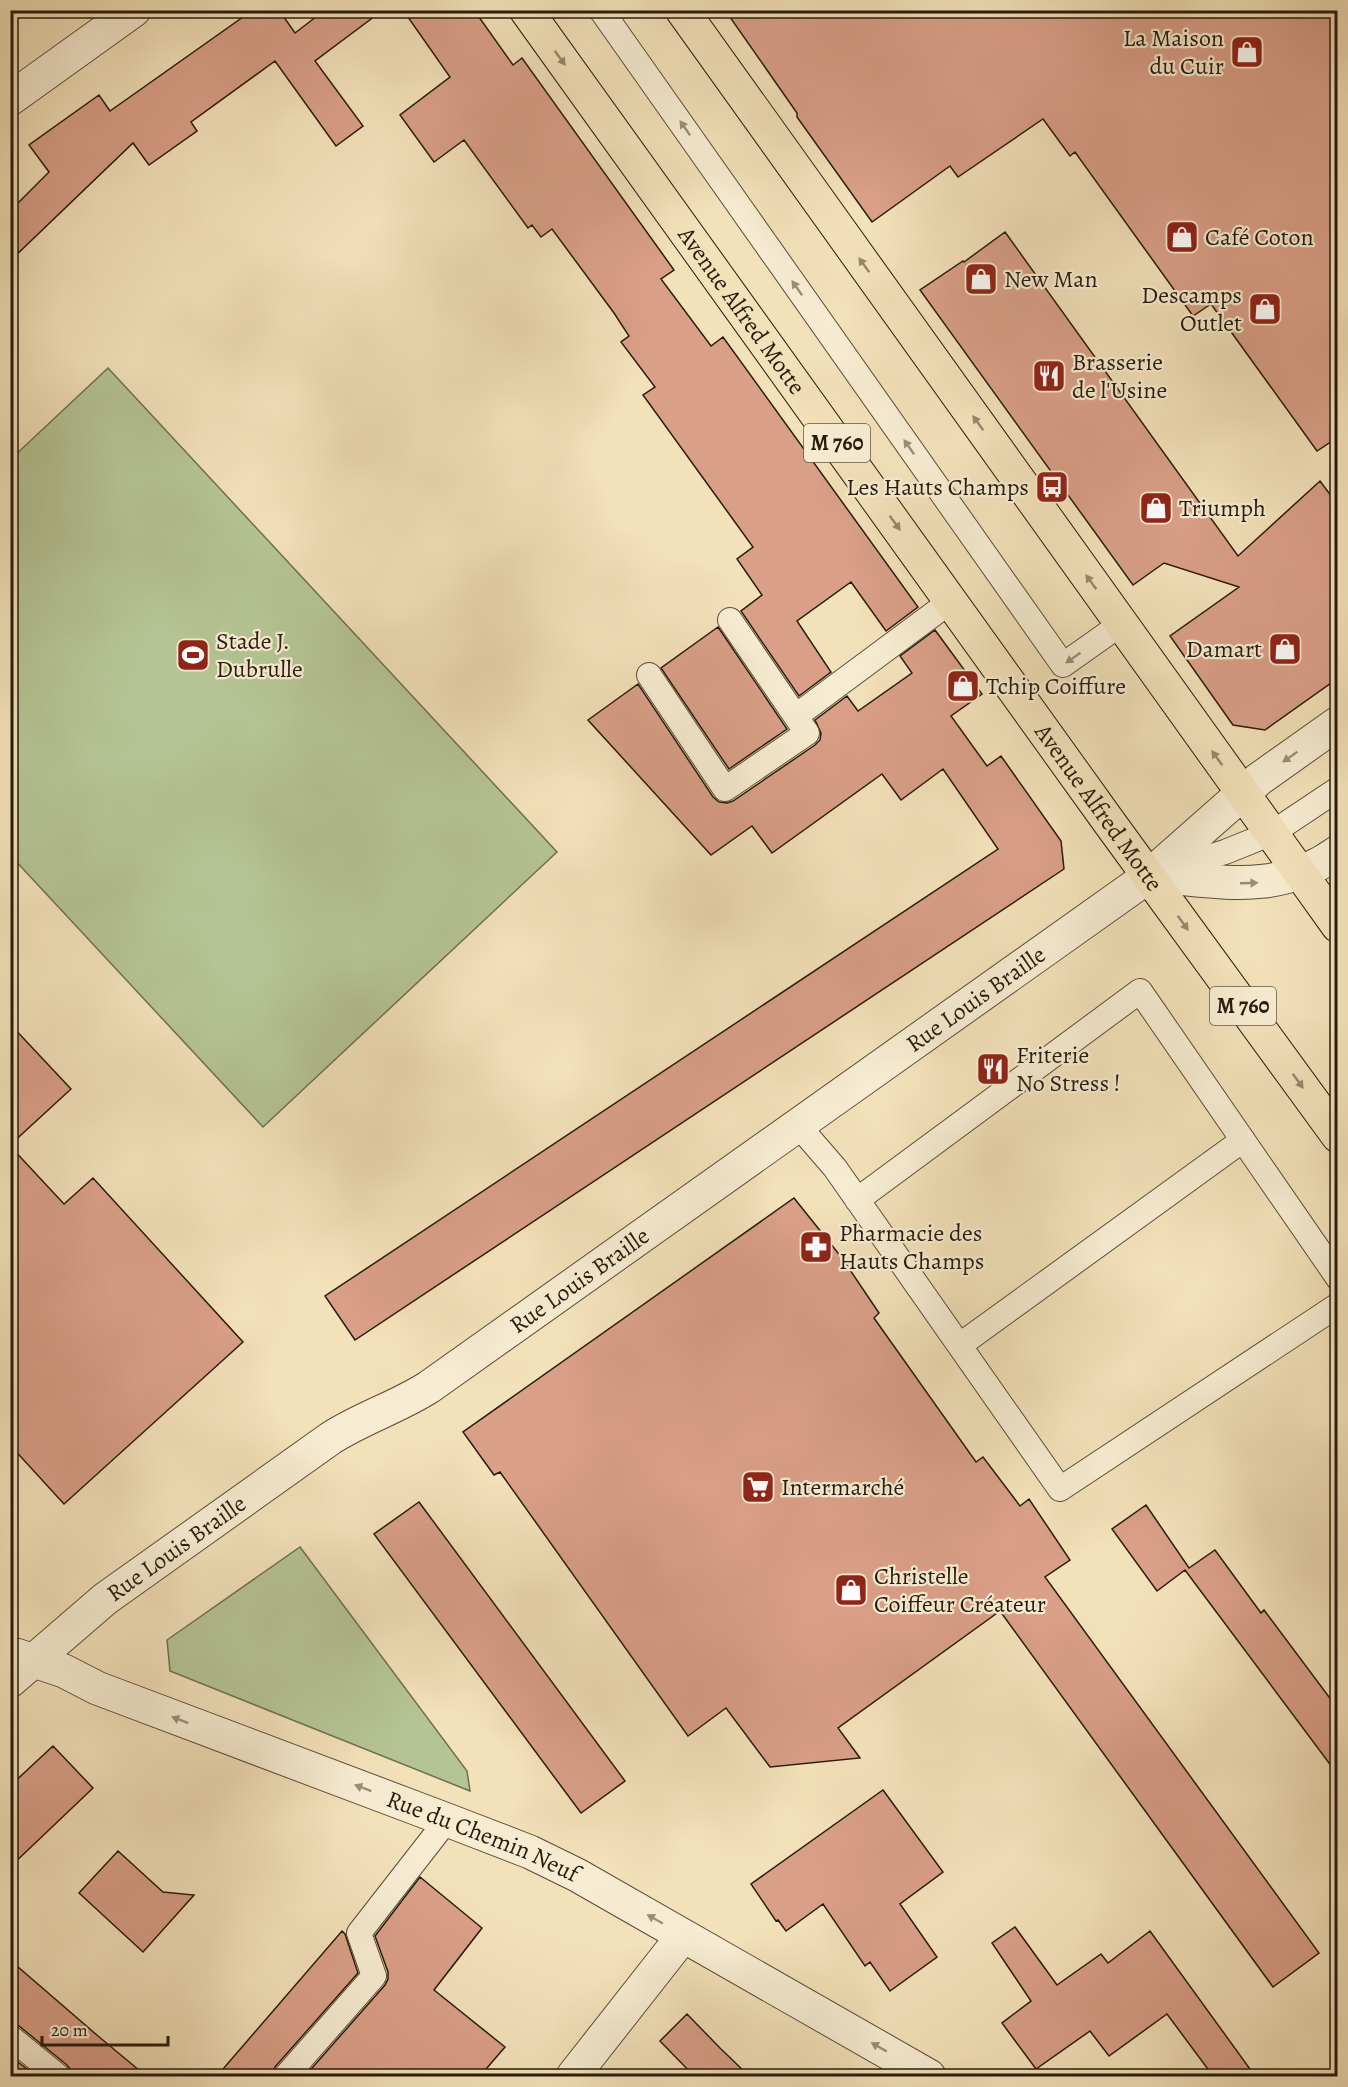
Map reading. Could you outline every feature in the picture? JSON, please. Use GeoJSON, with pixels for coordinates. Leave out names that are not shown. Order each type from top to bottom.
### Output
{"type":"FeatureCollection","features":[{"type":"Feature","properties":{"kind":"main road","name":"Avenue Alfred Motte"},"geometry":{"type":"LineString","coordinates":[[526,10],[1338,1136]]}},
{"type":"Feature","properties":{"kind":"main road"},"geometry":{"type":"LineString","coordinates":[[682,10],[1338,926]]}},
{"type":"Feature","properties":{"kind":"street"},"geometry":{"type":"LineString","coordinates":[[10,99],[134,10]]}},
{"type":"Feature","properties":{"kind":"street","name":"Rue Louis Braille"},"geometry":{"type":"LineString","coordinates":[[18,1665],[105,1599],[331,1438],[348,1427],[413,1397],[429,1387],[1149,876],[1259,779],[1338,723]]}},
{"type":"Feature","properties":{"kind":"street"},"geometry":{"type":"LineString","coordinates":[[1149,876],[1238,883],[1268,882],[1300,873],[1338,852]]}},
{"type":"Feature","properties":{"kind":"street","name":"Rue du Chemin Neuf"},"geometry":{"type":"LineString","coordinates":[[18,1665],[64,1671],[97,1688],[547,1860],[930,2076]]}},
{"type":"Feature","properties":{"kind":"street"},"geometry":{"type":"LineString","coordinates":[[573,2076],[683,1935]]}},
{"type":"Feature","properties":{"kind":"lane"},"geometry":{"type":"LineString","coordinates":[[601,10],[1063,665],[1121,624]]}},
{"type":"Feature","properties":{"kind":"lane"},"geometry":{"type":"LineString","coordinates":[[796,716],[951,601]]}},
{"type":"Feature","properties":{"kind":"lane"},"geometry":{"type":"LineString","coordinates":[[649,675],[725,789],[807,733],[730,620]]}},
{"type":"Feature","properties":{"kind":"lane"},"geometry":{"type":"LineString","coordinates":[[1149,876],[1225,852],[1272,833],[1338,789]]}},
{"type":"Feature","properties":{"kind":"lane"},"geometry":{"type":"LineString","coordinates":[[857,1200],[1140,991],[1338,1278]]}},
{"type":"Feature","properties":{"kind":"lane"},"geometry":{"type":"LineString","coordinates":[[797,1124],[835,1168],[1060,1489],[1338,1305]]}},
{"type":"Feature","properties":{"kind":"lane"},"geometry":{"type":"LineString","coordinates":[[960,1346],[1243,1140]]}},
{"type":"Feature","properties":{"kind":"lane"},"geometry":{"type":"LineString","coordinates":[[286,2076],[374,1976],[359,1933],[447,1820]]}},
{"type":"Feature","properties":{"kind":"lane"},"geometry":{"type":"LineString","coordinates":[[10,2037],[58,2076]]}},
{"type":"Feature","properties":{"kind":"green space","name":"Stade J. Dubrulle"},"geometry":{"type":"Polygon","coordinates":[[[108,368],[557,852],[263,1127],[11,856],[11,459],[108,368]]]}},
{"type":"Feature","properties":{"kind":"green space"},"geometry":{"type":"Polygon","coordinates":[[[300,1547],[467,1771],[470,1791],[170,1671],[167,1640],[300,1547]]]}},
{"type":"Feature","properties":{"kind":"building"},"geometry":{"type":"Polygon","coordinates":[[[253,10],[279,10],[295,33],[325,10],[383,10],[315,61],[363,126],[336,146],[275,61],[191,122],[197,131],[149,165],[133,143],[10,261],[10,211],[49,172],[29,145],[99,95],[110,111],[253,10]]]}},
{"type":"Feature","properties":{"kind":"building"},"geometry":{"type":"Polygon","coordinates":[[[403,10],[474,10],[513,65],[522,58],[674,270],[661,279],[711,346],[723,337],[918,607],[886,631],[851,582],[797,621],[831,672],[799,696],[741,611],[762,595],[737,559],[753,547],[643,395],[655,387],[621,342],[629,336],[614,313],[552,229],[541,237],[532,225],[528,228],[464,140],[434,162],[400,115],[450,77],[403,10]]]}},
{"type":"Feature","properties":{"kind":"building"},"geometry":{"type":"Polygon","coordinates":[[[725,10],[1338,10],[1338,437],[1317,451],[1211,304],[1193,316],[1075,152],[1070,156],[1043,119],[958,177],[950,166],[872,222],[797,117],[797,113],[725,10]]]}},
{"type":"Feature","properties":{"kind":"building"},"geometry":{"type":"Polygon","coordinates":[[[1005,232],[1238,556],[1320,481],[1338,505],[1338,678],[1265,730],[1233,725],[1170,636],[1239,587],[1164,563],[1133,585],[920,290],[1005,232]]]}},
{"type":"Feature","properties":{"kind":"building"},"geometry":{"type":"Polygon","coordinates":[[[718,627],[787,729],[729,769],[661,668],[718,627]]]}},
{"type":"Feature","properties":{"kind":"building"},"geometry":{"type":"Polygon","coordinates":[[[935,630],[982,694],[951,716],[987,766],[1001,756],[1061,841],[1064,869],[355,1340],[325,1296],[998,849],[943,769],[901,800],[882,774],[772,853],[752,826],[711,855],[588,720],[638,684],[713,797],[719,802],[727,803],[815,745],[820,740],[821,733],[815,720],[847,696],[858,711],[912,673],[900,656],[935,630]]]}},
{"type":"Feature","properties":{"kind":"building"},"geometry":{"type":"Polygon","coordinates":[[[10,1024],[71,1089],[10,1145],[10,1024]]]}},
{"type":"Feature","properties":{"kind":"building"},"geometry":{"type":"Polygon","coordinates":[[[10,1146],[64,1204],[93,1178],[243,1342],[64,1504],[10,1445],[10,1146]]]}},
{"type":"Feature","properties":{"kind":"building","name":"Intermarché"},"geometry":{"type":"Polygon","coordinates":[[[794,1198],[842,1258],[879,1313],[874,1318],[976,1462],[983,1457],[1020,1506],[1029,1499],[1070,1560],[1045,1577],[1319,1953],[1273,1987],[1000,1611],[838,1728],[860,1758],[770,1767],[726,1708],[688,1736],[500,1472],[494,1475],[463,1432],[794,1198]]]}},
{"type":"Feature","properties":{"kind":"building"},"geometry":{"type":"Polygon","coordinates":[[[419,1502],[625,1781],[581,1813],[374,1534],[419,1502]]]}},
{"type":"Feature","properties":{"kind":"building"},"geometry":{"type":"Polygon","coordinates":[[[1146,1505],[1189,1568],[1215,1550],[1261,1613],[1264,1610],[1338,1709],[1338,1775],[1185,1570],[1157,1591],[1112,1529],[1146,1505]]]}},
{"type":"Feature","properties":{"kind":"building"},"geometry":{"type":"Polygon","coordinates":[[[53,1746],[93,1788],[10,1867],[10,1786],[53,1746]]]}},
{"type":"Feature","properties":{"kind":"building"},"geometry":{"type":"Polygon","coordinates":[[[883,1790],[943,1872],[900,1904],[937,1957],[890,1991],[870,1962],[865,1966],[823,1904],[786,1931],[778,1920],[776,1921],[751,1884],[883,1790]]]}},
{"type":"Feature","properties":{"kind":"building"},"geometry":{"type":"Polygon","coordinates":[[[118,1851],[163,1892],[194,1895],[143,1952],[79,1893],[118,1851]]]}},
{"type":"Feature","properties":{"kind":"building"},"geometry":{"type":"Polygon","coordinates":[[[420,1877],[482,1928],[434,1990],[505,2047],[480,2076],[305,2076],[385,1985],[388,1972],[375,1936],[420,1877]]]}},
{"type":"Feature","properties":{"kind":"building"},"geometry":{"type":"Polygon","coordinates":[[[1015,1927],[1057,1985],[1101,1954],[1108,1963],[1150,1931],[1255,2076],[1213,2076],[1167,2014],[1109,2056],[1090,2031],[1036,2069],[1002,2023],[1031,2001],[992,1943],[1015,1927]]]}},
{"type":"Feature","properties":{"kind":"building"},"geometry":{"type":"Polygon","coordinates":[[[342,1931],[358,1973],[275,2067],[272,2076],[217,2076],[342,1931]]]}},
{"type":"Feature","properties":{"kind":"building"},"geometry":{"type":"Polygon","coordinates":[[[10,1960],[146,2076],[72,2076],[67,2065],[19,2026],[10,2023],[10,1960]]]}},
{"type":"Feature","properties":{"kind":"building"},"geometry":{"type":"Polygon","coordinates":[[[687,2014],[749,2076],[694,2076],[660,2041],[687,2014]]]}},
{"type":"Feature","properties":{"kind":"building"},"geometry":{"type":"Polygon","coordinates":[[[10,2056],[36,2076],[10,2076],[10,2056]]]}},
{"type":"Feature","properties":{"kind":"place","name":"La Maison du Cuir"},"geometry":{"type":"Point","coordinates":[1247,52]}},
{"type":"Feature","properties":{"kind":"place","name":"Café Coton"},"geometry":{"type":"Point","coordinates":[1182,237]}},
{"type":"Feature","properties":{"kind":"place","name":"New Man"},"geometry":{"type":"Point","coordinates":[981,279]}},
{"type":"Feature","properties":{"kind":"place","name":"Descamps Outlet"},"geometry":{"type":"Point","coordinates":[1265,309]}},
{"type":"Feature","properties":{"kind":"place","name":"Brasserie de l'Usine"},"geometry":{"type":"Point","coordinates":[1049,376]}},
{"type":"Feature","properties":{"kind":"place","name":"Les Hauts Champs"},"geometry":{"type":"Point","coordinates":[1052,487]}},
{"type":"Feature","properties":{"kind":"place","name":"Triumph"},"geometry":{"type":"Point","coordinates":[1156,508]}},
{"type":"Feature","properties":{"kind":"place","name":"Damart"},"geometry":{"type":"Point","coordinates":[1285,649]}},
{"type":"Feature","properties":{"kind":"place","name":"Stade J. Dubrulle"},"geometry":{"type":"Point","coordinates":[193,655]}},
{"type":"Feature","properties":{"kind":"place","name":"Tchip Coiffure"},"geometry":{"type":"Point","coordinates":[963,686]}},
{"type":"Feature","properties":{"kind":"place","name":"Friterie No Stress !"},"geometry":{"type":"Point","coordinates":[993,1069]}},
{"type":"Feature","properties":{"kind":"place","name":"Pharmacie des Hauts Champs"},"geometry":{"type":"Point","coordinates":[816,1247]}},
{"type":"Feature","properties":{"kind":"place","name":"Intermarché"},"geometry":{"type":"Point","coordinates":[758,1487]}},
{"type":"Feature","properties":{"kind":"place","name":"Christelle Coiffeur Créateur"},"geometry":{"type":"Point","coordinates":[851,1590]}}]}
